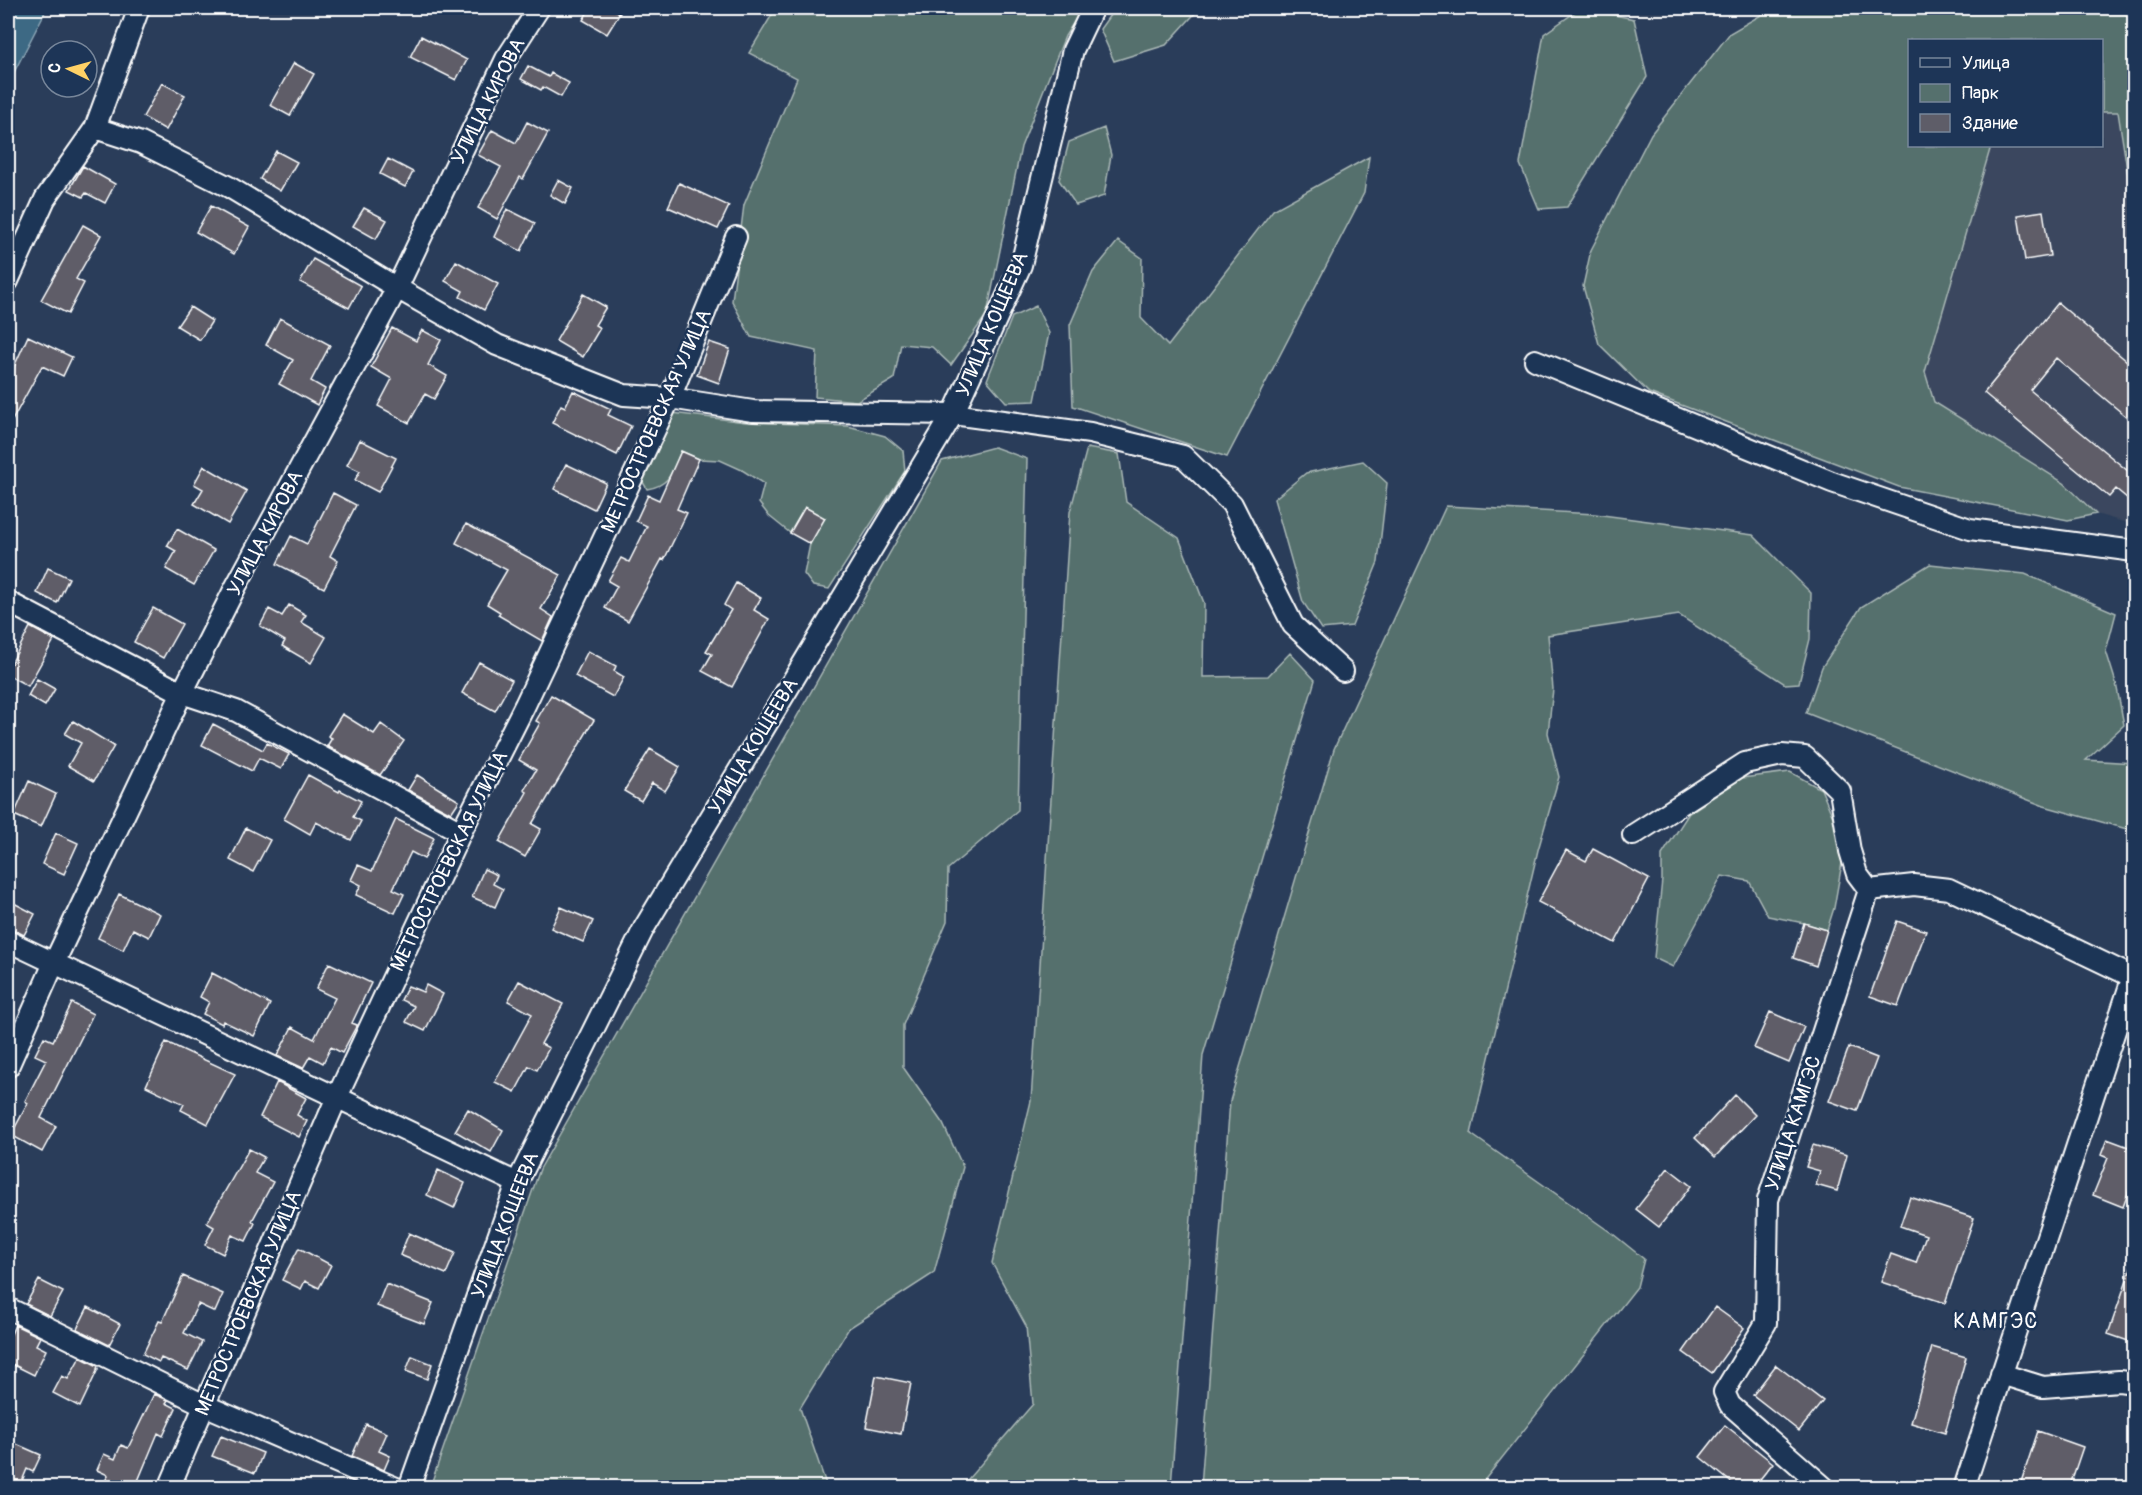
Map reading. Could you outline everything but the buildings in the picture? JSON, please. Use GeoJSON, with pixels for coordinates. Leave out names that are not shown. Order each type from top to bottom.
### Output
{"type":"FeatureCollection","features":[{"type":"Feature","properties":{"kind":"street"},"geometry":{"type":"LineString","coordinates":[[8,281],[45,199],[95,128],[139,8]]}},
{"type":"Feature","properties":{"kind":"street","name":"УЛИЦА КИРОВА"},"geometry":{"type":"LineString","coordinates":[[8,1067],[54,963],[182,693],[235,588],[397,288],[506,59],[539,8]]}},
{"type":"Feature","properties":{"kind":"street","name":"УЛИЦА КОЩЕЕВА"},"geometry":{"type":"LineString","coordinates":[[409,1488],[517,1183],[644,928],[952,414],[1022,265],[1073,50],[1093,8]]}},
{"type":"Feature","properties":{"kind":"street"},"geometry":{"type":"LineString","coordinates":[[95,128],[141,142],[229,187],[497,345],[624,395],[670,398],[753,411],[952,414],[1090,433],[1183,456],[1232,504],[1293,625],[1343,671]]}},
{"type":"Feature","properties":{"kind":"street","name":"МЕТРОСТРОЕВСКАЯ УЛИЦА"},"geometry":{"type":"LineString","coordinates":[[169,1488],[337,1097],[461,832],[525,705],[670,398],[736,237]]}},
{"type":"Feature","properties":{"kind":"street"},"geometry":{"type":"LineString","coordinates":[[1534,360],[1832,482],[1970,529],[2134,551]]}},
{"type":"Feature","properties":{"kind":"street"},"geometry":{"type":"LineString","coordinates":[[8,602],[182,693],[236,711],[461,832]]}},
{"type":"Feature","properties":{"kind":"street"},"geometry":{"type":"LineString","coordinates":[[1634,835],[1744,763],[1782,755],[1805,757],[1840,791],[1850,851],[1857,874],[1869,890],[1914,885],[1949,889],[2134,975],[1964,1488]]}},
{"type":"Feature","properties":{"kind":"street","name":"УЛИЦА КАМГЭС"},"geometry":{"type":"LineString","coordinates":[[1825,1488],[1730,1405],[1724,1392],[1766,1323],[1768,1200],[1869,890]]}},
{"type":"Feature","properties":{"kind":"street"},"geometry":{"type":"LineString","coordinates":[[8,941],[517,1183]]}},
{"type":"Feature","properties":{"kind":"street"},"geometry":{"type":"LineString","coordinates":[[8,1308],[204,1405],[396,1488]]}},
{"type":"Feature","properties":{"kind":"street"},"geometry":{"type":"LineString","coordinates":[[2001,1374],[2043,1387],[2119,1381],[2134,1383]]}},
{"type":"Feature","properties":{"kind":"shaded area"},"geometry":{"type":"Polygon","coordinates":[[[8,8],[47,8],[8,84],[8,8]]]}},
{"type":"Feature","properties":{"kind":"shaded area"},"geometry":{"type":"Polygon","coordinates":[[[2103,112],[2118,112],[2134,214],[2134,525],[2096,514],[2064,483],[1934,403],[1925,372],[1991,147],[2103,147],[2103,112]]]}},
{"type":"Feature","properties":{"kind":"green space"},"geometry":{"type":"Polygon","coordinates":[[[776,8],[1083,8],[1065,36],[1021,147],[987,314],[951,365],[932,347],[901,344],[894,379],[857,401],[815,397],[817,351],[751,337],[732,301],[744,205],[797,78],[749,53],[776,8]]]}},
{"type":"Feature","properties":{"kind":"green space"},"geometry":{"type":"Polygon","coordinates":[[[1115,8],[1200,8],[1166,45],[1114,61],[1100,29],[1115,8]]]}},
{"type":"Feature","properties":{"kind":"green space"},"geometry":{"type":"Polygon","coordinates":[[[1581,8],[1634,19],[1647,77],[1567,207],[1539,209],[1520,164],[1544,34],[1581,8]]]}},
{"type":"Feature","properties":{"kind":"green space"},"geometry":{"type":"Polygon","coordinates":[[[1773,8],[2134,8],[2134,214],[2118,112],[2103,112],[2103,39],[1908,39],[1908,147],[1991,147],[1925,372],[1934,402],[2064,483],[2096,514],[2068,520],[1899,487],[1649,393],[1599,344],[1583,286],[1591,250],[1651,134],[1730,33],[1773,8]]]}},
{"type":"Feature","properties":{"kind":"green space"},"geometry":{"type":"Polygon","coordinates":[[[1104,128],[1111,155],[1104,196],[1076,205],[1059,180],[1069,142],[1104,128]]]}},
{"type":"Feature","properties":{"kind":"green space"},"geometry":{"type":"Polygon","coordinates":[[[1369,157],[1364,193],[1227,457],[1073,406],[1070,325],[1093,272],[1118,241],[1142,258],[1141,318],[1168,346],[1273,210],[1369,157]]]}},
{"type":"Feature","properties":{"kind":"green space"},"geometry":{"type":"Polygon","coordinates":[[[1036,306],[1049,333],[1035,401],[1006,402],[987,380],[1012,317],[1036,306]]]}},
{"type":"Feature","properties":{"kind":"green space"},"geometry":{"type":"Polygon","coordinates":[[[672,413],[746,422],[848,426],[885,436],[903,451],[905,471],[829,589],[813,586],[804,574],[810,544],[825,518],[790,533],[769,516],[759,503],[764,484],[720,460],[699,459],[681,451],[670,476],[661,484],[647,489],[641,479],[672,413]]]}},
{"type":"Feature","properties":{"kind":"green space"},"geometry":{"type":"Polygon","coordinates":[[[994,447],[1027,459],[1018,810],[948,869],[947,921],[903,1025],[903,1067],[943,1124],[963,1167],[934,1273],[849,1328],[800,1408],[827,1487],[430,1487],[540,1169],[942,461],[994,447]]]}},
{"type":"Feature","properties":{"kind":"green space"},"geometry":{"type":"Polygon","coordinates":[[[1087,448],[1119,454],[1126,502],[1179,538],[1204,603],[1203,677],[1268,676],[1290,653],[1315,680],[1203,1055],[1171,1487],[966,1487],[968,1479],[1033,1404],[1026,1326],[992,1263],[1031,1101],[1070,512],[1087,448]]]}},
{"type":"Feature","properties":{"kind":"green space"},"geometry":{"type":"Polygon","coordinates":[[[1363,461],[1387,483],[1378,562],[1352,626],[1321,629],[1303,602],[1274,499],[1306,473],[1363,461]]]}},
{"type":"Feature","properties":{"kind":"green space"},"geometry":{"type":"Polygon","coordinates":[[[1446,506],[1595,514],[1753,535],[1811,593],[1810,639],[1799,683],[1785,684],[1679,615],[1548,635],[1553,689],[1548,733],[1559,777],[1538,850],[1471,1134],[1613,1234],[1644,1259],[1637,1287],[1479,1487],[1201,1487],[1230,1101],[1334,749],[1446,506]]]}},
{"type":"Feature","properties":{"kind":"green space"},"geometry":{"type":"Polygon","coordinates":[[[1930,564],[2025,574],[2116,613],[2106,651],[2116,683],[2124,725],[2086,760],[2134,763],[2134,831],[2044,806],[1806,713],[1822,667],[1861,607],[1930,564]]]}},
{"type":"Feature","properties":{"kind":"green space"},"geometry":{"type":"Polygon","coordinates":[[[1790,772],[1821,789],[1838,829],[1842,863],[1834,908],[1827,930],[1768,916],[1749,881],[1722,876],[1673,967],[1654,958],[1662,880],[1662,855],[1689,813],[1742,778],[1790,772]]]}},
{"type":"Feature","properties":{"kind":"district","name":"КАМГЭС"},"geometry":{"type":"Point","coordinates":[1996,1321]}}]}
